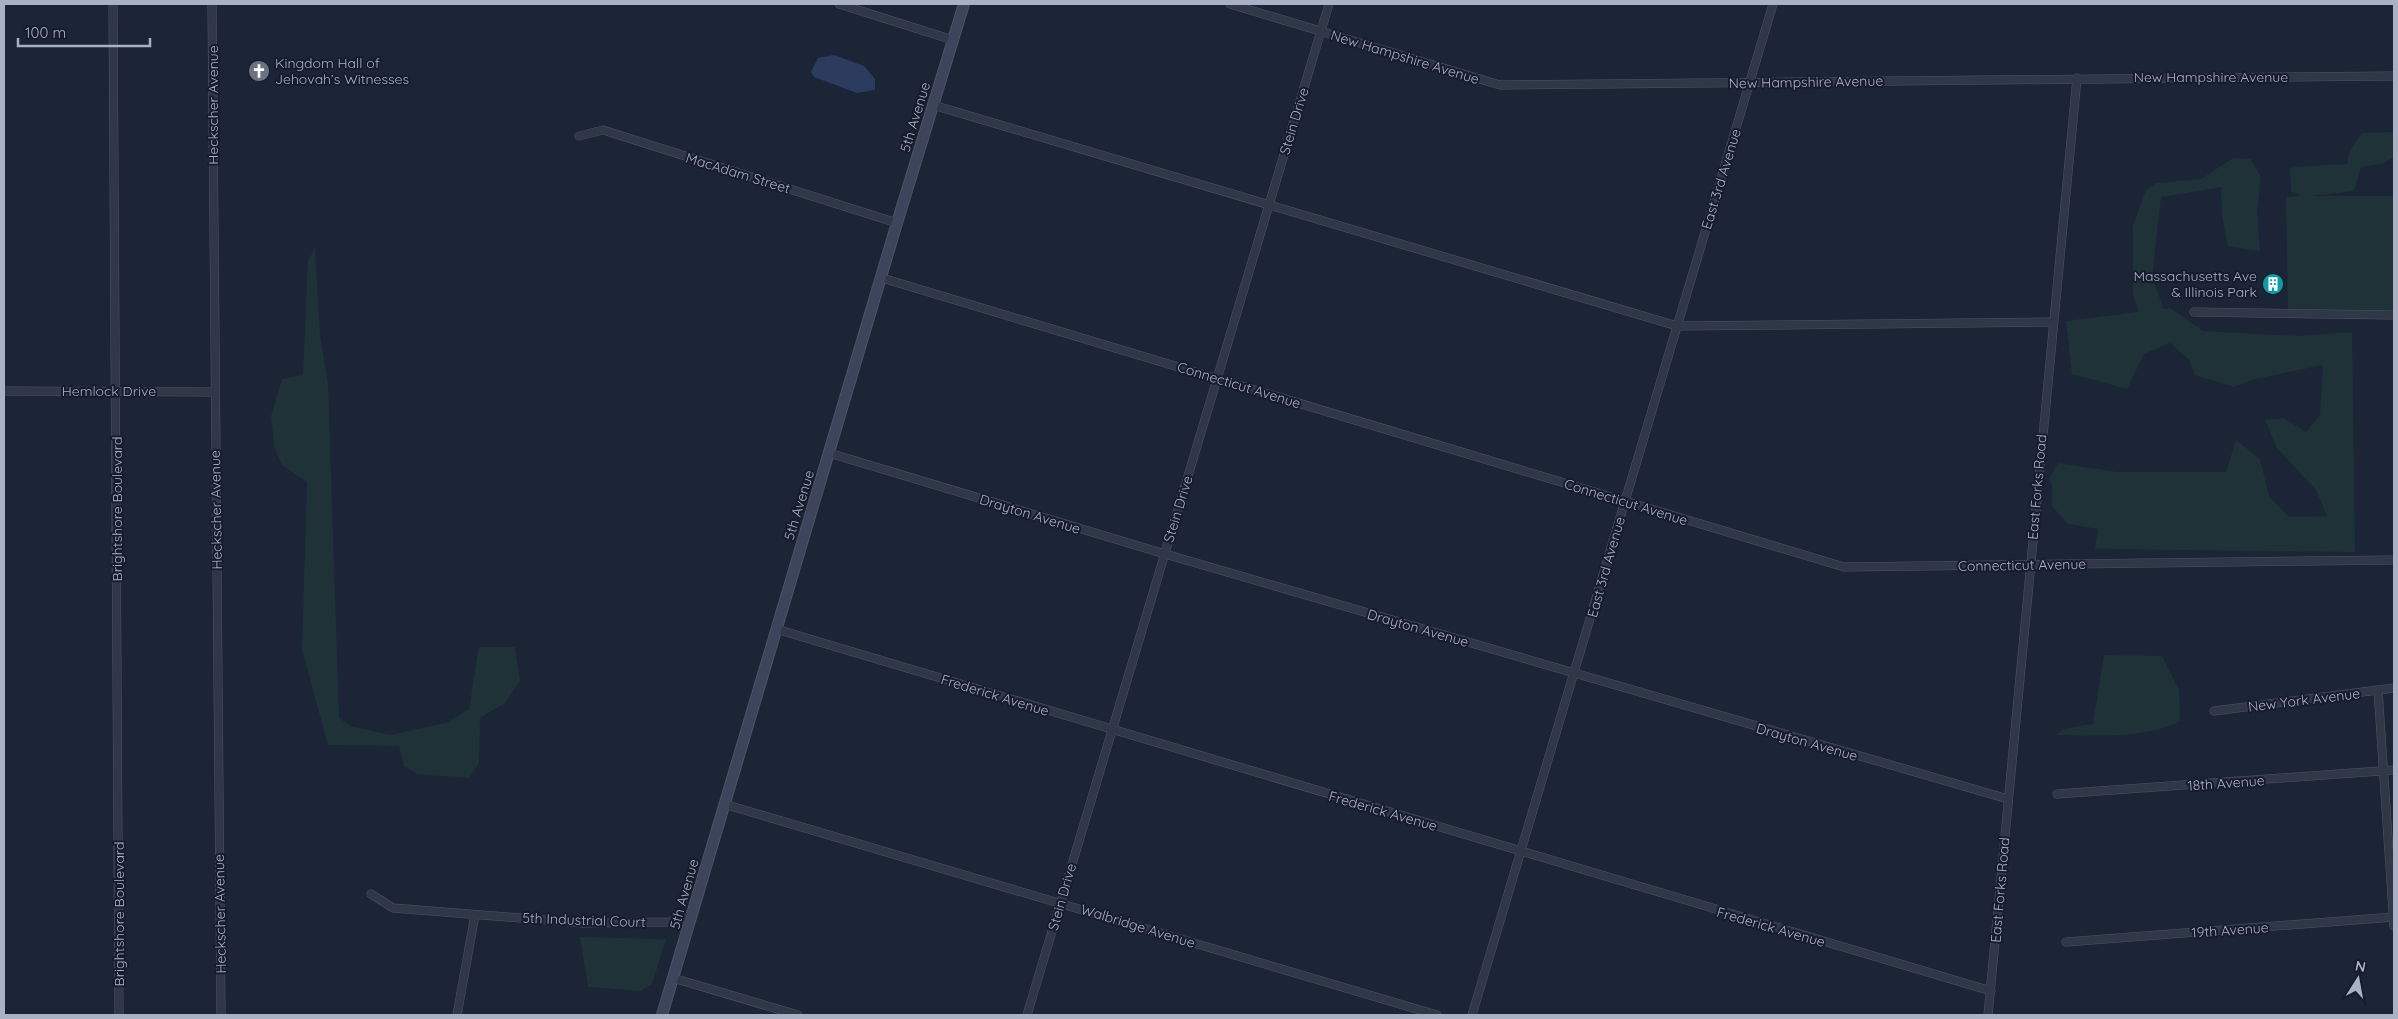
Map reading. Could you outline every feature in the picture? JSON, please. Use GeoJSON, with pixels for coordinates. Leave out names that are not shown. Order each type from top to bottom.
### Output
{"type":"FeatureCollection","features":[{"type":"Feature","properties":{"kind":"main road","name":"5th Avenue"},"geometry":{"type":"LineString","coordinates":[[662,1015],[882,278],[897,222],[964,4]]}},
{"type":"Feature","properties":{"kind":"street","name":"Brightshore Boulevard"},"geometry":{"type":"LineString","coordinates":[[113,4],[119,1015]]}},
{"type":"Feature","properties":{"kind":"street","name":"Heckscher Avenue"},"geometry":{"type":"LineString","coordinates":[[212,4],[221,1015]]}},
{"type":"Feature","properties":{"kind":"street"},"geometry":{"type":"LineString","coordinates":[[839,4],[952,40]]}},
{"type":"Feature","properties":{"kind":"street","name":"New Hampshire Avenue"},"geometry":{"type":"LineString","coordinates":[[1230,4],[1500,85],[2394,76]]}},
{"type":"Feature","properties":{"kind":"street","name":"Stein Drive"},"geometry":{"type":"LineString","coordinates":[[1027,1015],[1329,4]]}},
{"type":"Feature","properties":{"kind":"street","name":"East 3rd Avenue"},"geometry":{"type":"LineString","coordinates":[[1472,1015],[1773,4]]}},
{"type":"Feature","properties":{"kind":"street","name":"East Forks Road"},"geometry":{"type":"LineString","coordinates":[[1988,1015],[2076,78]]}},
{"type":"Feature","properties":{"kind":"street"},"geometry":{"type":"LineString","coordinates":[[933,105],[1677,326],[2052,322]]}},
{"type":"Feature","properties":{"kind":"street","name":"MacAdam Street"},"geometry":{"type":"LineString","coordinates":[[579,136],[603,130],[897,222]]}},
{"type":"Feature","properties":{"kind":"street","name":"Connecticut Avenue"},"geometry":{"type":"LineString","coordinates":[[882,278],[1844,567],[2394,560]]}},
{"type":"Feature","properties":{"kind":"street"},"geometry":{"type":"LineString","coordinates":[[2194,312],[2394,315]]}},
{"type":"Feature","properties":{"kind":"street","name":"Hemlock Drive"},"geometry":{"type":"LineString","coordinates":[[4,391],[215,392]]}},
{"type":"Feature","properties":{"kind":"street","name":"Drayton Avenue"},"geometry":{"type":"LineString","coordinates":[[830,453],[1164,554],[2008,800]]}},
{"type":"Feature","properties":{"kind":"street","name":"Frederick Avenue"},"geometry":{"type":"LineString","coordinates":[[776,629],[1991,991]]}},
{"type":"Feature","properties":{"kind":"street","name":"New York Avenue"},"geometry":{"type":"LineString","coordinates":[[2214,711],[2394,688]]}},
{"type":"Feature","properties":{"kind":"street"},"geometry":{"type":"LineString","coordinates":[[2378,690],[2394,926]]}},
{"type":"Feature","properties":{"kind":"street","name":"18th Avenue"},"geometry":{"type":"LineString","coordinates":[[2057,794],[2394,770]]}},
{"type":"Feature","properties":{"kind":"street","name":"Walbridge Avenue"},"geometry":{"type":"LineString","coordinates":[[724,804],[1437,1015]]}},
{"type":"Feature","properties":{"kind":"street","name":"5th Industrial Court"},"geometry":{"type":"LineString","coordinates":[[371,894],[393,908],[584,923],[668,922],[692,916]]}},
{"type":"Feature","properties":{"kind":"street"},"geometry":{"type":"LineString","coordinates":[[457,1015],[475,915]]}},
{"type":"Feature","properties":{"kind":"street","name":"19th Avenue"},"geometry":{"type":"LineString","coordinates":[[2066,942],[2394,918]]}},
{"type":"Feature","properties":{"kind":"street"},"geometry":{"type":"LineString","coordinates":[[673,978],[798,1015]]}},
{"type":"Feature","properties":{"kind":"shaded area"},"geometry":{"type":"Polygon","coordinates":[[[2393,132],[2394,157],[2382,164],[2361,167],[2354,191],[2311,196],[2394,196],[2394,312],[2288,310],[2286,197],[2301,196],[2291,191],[2290,167],[2347,164],[2350,150],[2362,133],[2393,132]]]}},
{"type":"Feature","properties":{"kind":"shaded area"},"geometry":{"type":"Polygon","coordinates":[[[2233,158],[2250,159],[2261,177],[2257,211],[2260,251],[2228,246],[2222,216],[2221,187],[2161,197],[2152,277],[2164,309],[2170,308],[2203,331],[2298,336],[2352,332],[2355,552],[2095,549],[2098,529],[2068,524],[2052,506],[2052,485],[2049,479],[2058,463],[2117,472],[2226,472],[2236,440],[2260,459],[2269,496],[2289,517],[2327,516],[2316,490],[2277,448],[2265,420],[2284,418],[2306,432],[2320,415],[2323,365],[2255,379],[2234,387],[2195,375],[2189,360],[2170,343],[2144,354],[2127,389],[2072,374],[2066,321],[2139,312],[2133,295],[2133,226],[2146,190],[2156,183],[2201,179],[2233,158]]]}},
{"type":"Feature","properties":{"kind":"shaded area"},"geometry":{"type":"Polygon","coordinates":[[[315,248],[320,335],[328,384],[339,718],[351,726],[390,735],[446,723],[469,709],[479,647],[515,647],[520,681],[505,703],[480,718],[479,763],[469,778],[417,774],[404,766],[399,746],[328,745],[302,650],[307,482],[282,465],[274,447],[271,416],[282,379],[303,375],[308,261],[315,248]]]}},
{"type":"Feature","properties":{"kind":"shaded area"},"geometry":{"type":"Polygon","coordinates":[[[2104,655],[2162,656],[2179,690],[2180,721],[2166,727],[2135,734],[2103,736],[2056,735],[2063,729],[2093,724],[2104,655]]]}},
{"type":"Feature","properties":{"kind":"shaded area"},"geometry":{"type":"Polygon","coordinates":[[[580,937],[666,939],[652,984],[640,991],[588,987],[580,937]]]}},
{"type":"Feature","properties":{"kind":"water"},"geometry":{"type":"Polygon","coordinates":[[[834,55],[864,66],[875,79],[875,90],[857,93],[814,77],[811,72],[818,58],[834,55]]]}},
{"type":"Feature","properties":{"kind":"place","name":"Kingdom Hall of Jehovah’s Witnesses"},"geometry":{"type":"Point","coordinates":[259,71]}},
{"type":"Feature","properties":{"kind":"place","name":"Massachusetts Ave & Illinois Park"},"geometry":{"type":"Point","coordinates":[2273,284]}}]}
